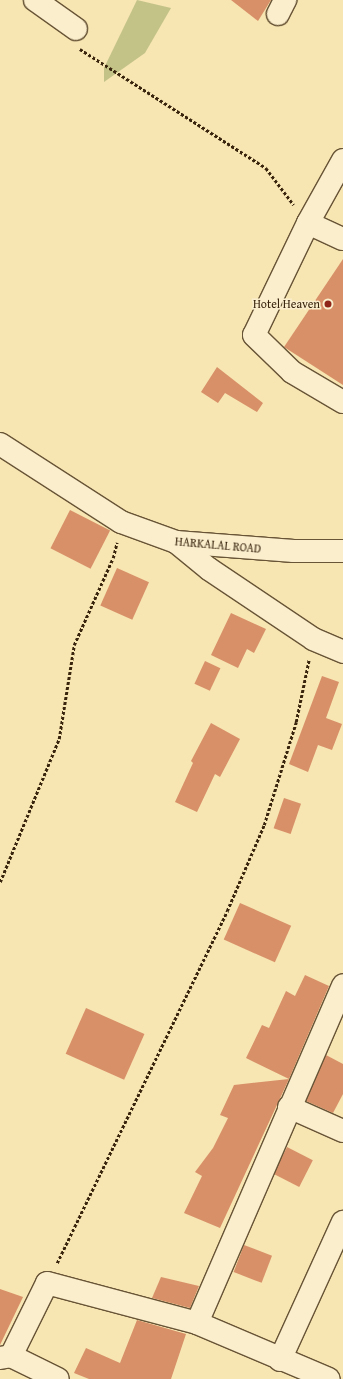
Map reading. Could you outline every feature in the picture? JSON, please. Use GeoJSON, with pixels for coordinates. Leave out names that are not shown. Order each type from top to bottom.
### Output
{"type":"FeatureCollection","features":[{"type":"Feature","properties":{"kind":"street"},"geometry":{"type":"LineString","coordinates":[[35,0],[76,29]]}},
{"type":"Feature","properties":{"kind":"street"},"geometry":{"type":"LineString","coordinates":[[343,160],[308,223],[254,335],[292,372],[343,402]]}},
{"type":"Feature","properties":{"kind":"street"},"geometry":{"type":"LineString","coordinates":[[308,223],[343,239]]}},
{"type":"Feature","properties":{"kind":"street","name":"HARKALAL ROAD"},"geometry":{"type":"LineString","coordinates":[[0,444],[121,522],[176,542],[343,551]]}},
{"type":"Feature","properties":{"kind":"street"},"geometry":{"type":"LineString","coordinates":[[176,542],[313,639],[343,652]]}},
{"type":"Feature","properties":{"kind":"street"},"geometry":{"type":"LineString","coordinates":[[197,1323],[289,1107],[343,986]]}},
{"type":"Feature","properties":{"kind":"street"},"geometry":{"type":"LineString","coordinates":[[289,1107],[343,1131]]}},
{"type":"Feature","properties":{"kind":"street"},"geometry":{"type":"LineString","coordinates":[[280,1360],[343,1222]]}},
{"type":"Feature","properties":{"kind":"street"},"geometry":{"type":"LineString","coordinates":[[58,1379],[6,1357],[47,1283],[197,1323],[248,1342],[280,1360],[329,1379]]}},
{"type":"Feature","properties":{"kind":"path"},"geometry":{"type":"LineString","coordinates":[[76,29],[75,43],[82,50],[266,168],[308,223]]}},
{"type":"Feature","properties":{"kind":"path"},"geometry":{"type":"LineString","coordinates":[[0,882],[59,739],[74,645],[113,558],[121,522]]}},
{"type":"Feature","properties":{"kind":"path"},"geometry":{"type":"LineString","coordinates":[[47,1283],[227,911],[264,825],[296,722],[313,639]]}},
{"type":"Feature","properties":{"kind":"green space"},"geometry":{"type":"Polygon","coordinates":[[[137,0],[171,8],[145,53],[104,82],[104,68],[137,0]]]}},
{"type":"Feature","properties":{"kind":"building"},"geometry":{"type":"Polygon","coordinates":[[[231,0],[271,0],[258,21],[231,0]]]}},
{"type":"Feature","properties":{"kind":"building","name":"Hotel Heaven"},"geometry":{"type":"Polygon","coordinates":[[[343,259],[343,385],[284,347],[343,259]]]}},
{"type":"Feature","properties":{"kind":"building"},"geometry":{"type":"Polygon","coordinates":[[[217,367],[263,403],[257,412],[225,393],[218,403],[201,392],[217,367]]]}},
{"type":"Feature","properties":{"kind":"building"},"geometry":{"type":"Polygon","coordinates":[[[70,510],[110,530],[91,569],[50,548],[70,510]]]}},
{"type":"Feature","properties":{"kind":"building"},"geometry":{"type":"Polygon","coordinates":[[[117,568],[149,582],[132,620],[100,605],[117,568]]]}},
{"type":"Feature","properties":{"kind":"building"},"geometry":{"type":"Polygon","coordinates":[[[231,613],[266,629],[254,653],[247,649],[238,668],[211,655],[231,613]]]}},
{"type":"Feature","properties":{"kind":"building"},"geometry":{"type":"Polygon","coordinates":[[[205,661],[220,668],[210,691],[194,684],[205,661]]]}},
{"type":"Feature","properties":{"kind":"building"},"geometry":{"type":"Polygon","coordinates":[[[322,676],[339,682],[326,718],[342,724],[332,750],[318,745],[308,772],[289,764],[322,676]]]}},
{"type":"Feature","properties":{"kind":"building"},"geometry":{"type":"Polygon","coordinates":[[[211,723],[240,739],[220,777],[215,774],[197,812],[175,802],[193,763],[191,761],[211,723]]]}},
{"type":"Feature","properties":{"kind":"building"},"geometry":{"type":"Polygon","coordinates":[[[284,798],[301,804],[291,834],[274,828],[284,798]]]}},
{"type":"Feature","properties":{"kind":"building"},"geometry":{"type":"Polygon","coordinates":[[[240,903],[291,926],[275,962],[224,940],[240,903]]]}},
{"type":"Feature","properties":{"kind":"building"},"geometry":{"type":"Polygon","coordinates":[[[305,975],[329,986],[289,1079],[246,1058],[262,1025],[269,1028],[286,991],[295,996],[305,975]]]}},
{"type":"Feature","properties":{"kind":"building"},"geometry":{"type":"Polygon","coordinates":[[[86,1008],[144,1034],[124,1080],[66,1054],[86,1008]]]}},
{"type":"Feature","properties":{"kind":"building"},"geometry":{"type":"Polygon","coordinates":[[[326,1055],[343,1064],[343,1094],[333,1113],[306,1101],[326,1055]]]}},
{"type":"Feature","properties":{"kind":"building"},"geometry":{"type":"Polygon","coordinates":[[[289,1079],[220,1228],[184,1213],[202,1176],[195,1172],[213,1148],[228,1118],[220,1115],[234,1085],[289,1079]]]}},
{"type":"Feature","properties":{"kind":"building"},"geometry":{"type":"Polygon","coordinates":[[[287,1147],[313,1160],[299,1187],[273,1174],[287,1147]]]}},
{"type":"Feature","properties":{"kind":"building"},"geometry":{"type":"Polygon","coordinates":[[[244,1245],[272,1256],[262,1283],[234,1272],[244,1245]]]}},
{"type":"Feature","properties":{"kind":"building"},"geometry":{"type":"Polygon","coordinates":[[[161,1277],[199,1286],[190,1308],[152,1298],[161,1277]]]}},
{"type":"Feature","properties":{"kind":"building"},"geometry":{"type":"Polygon","coordinates":[[[0,1289],[23,1297],[0,1345],[0,1289]]]}},
{"type":"Feature","properties":{"kind":"building"},"geometry":{"type":"Polygon","coordinates":[[[137,1320],[186,1334],[171,1379],[89,1379],[74,1373],[86,1348],[120,1363],[137,1320]]]}},
{"type":"Feature","properties":{"kind":"place","name":"Hotel Heaven"},"geometry":{"type":"Point","coordinates":[328,304]}}]}
